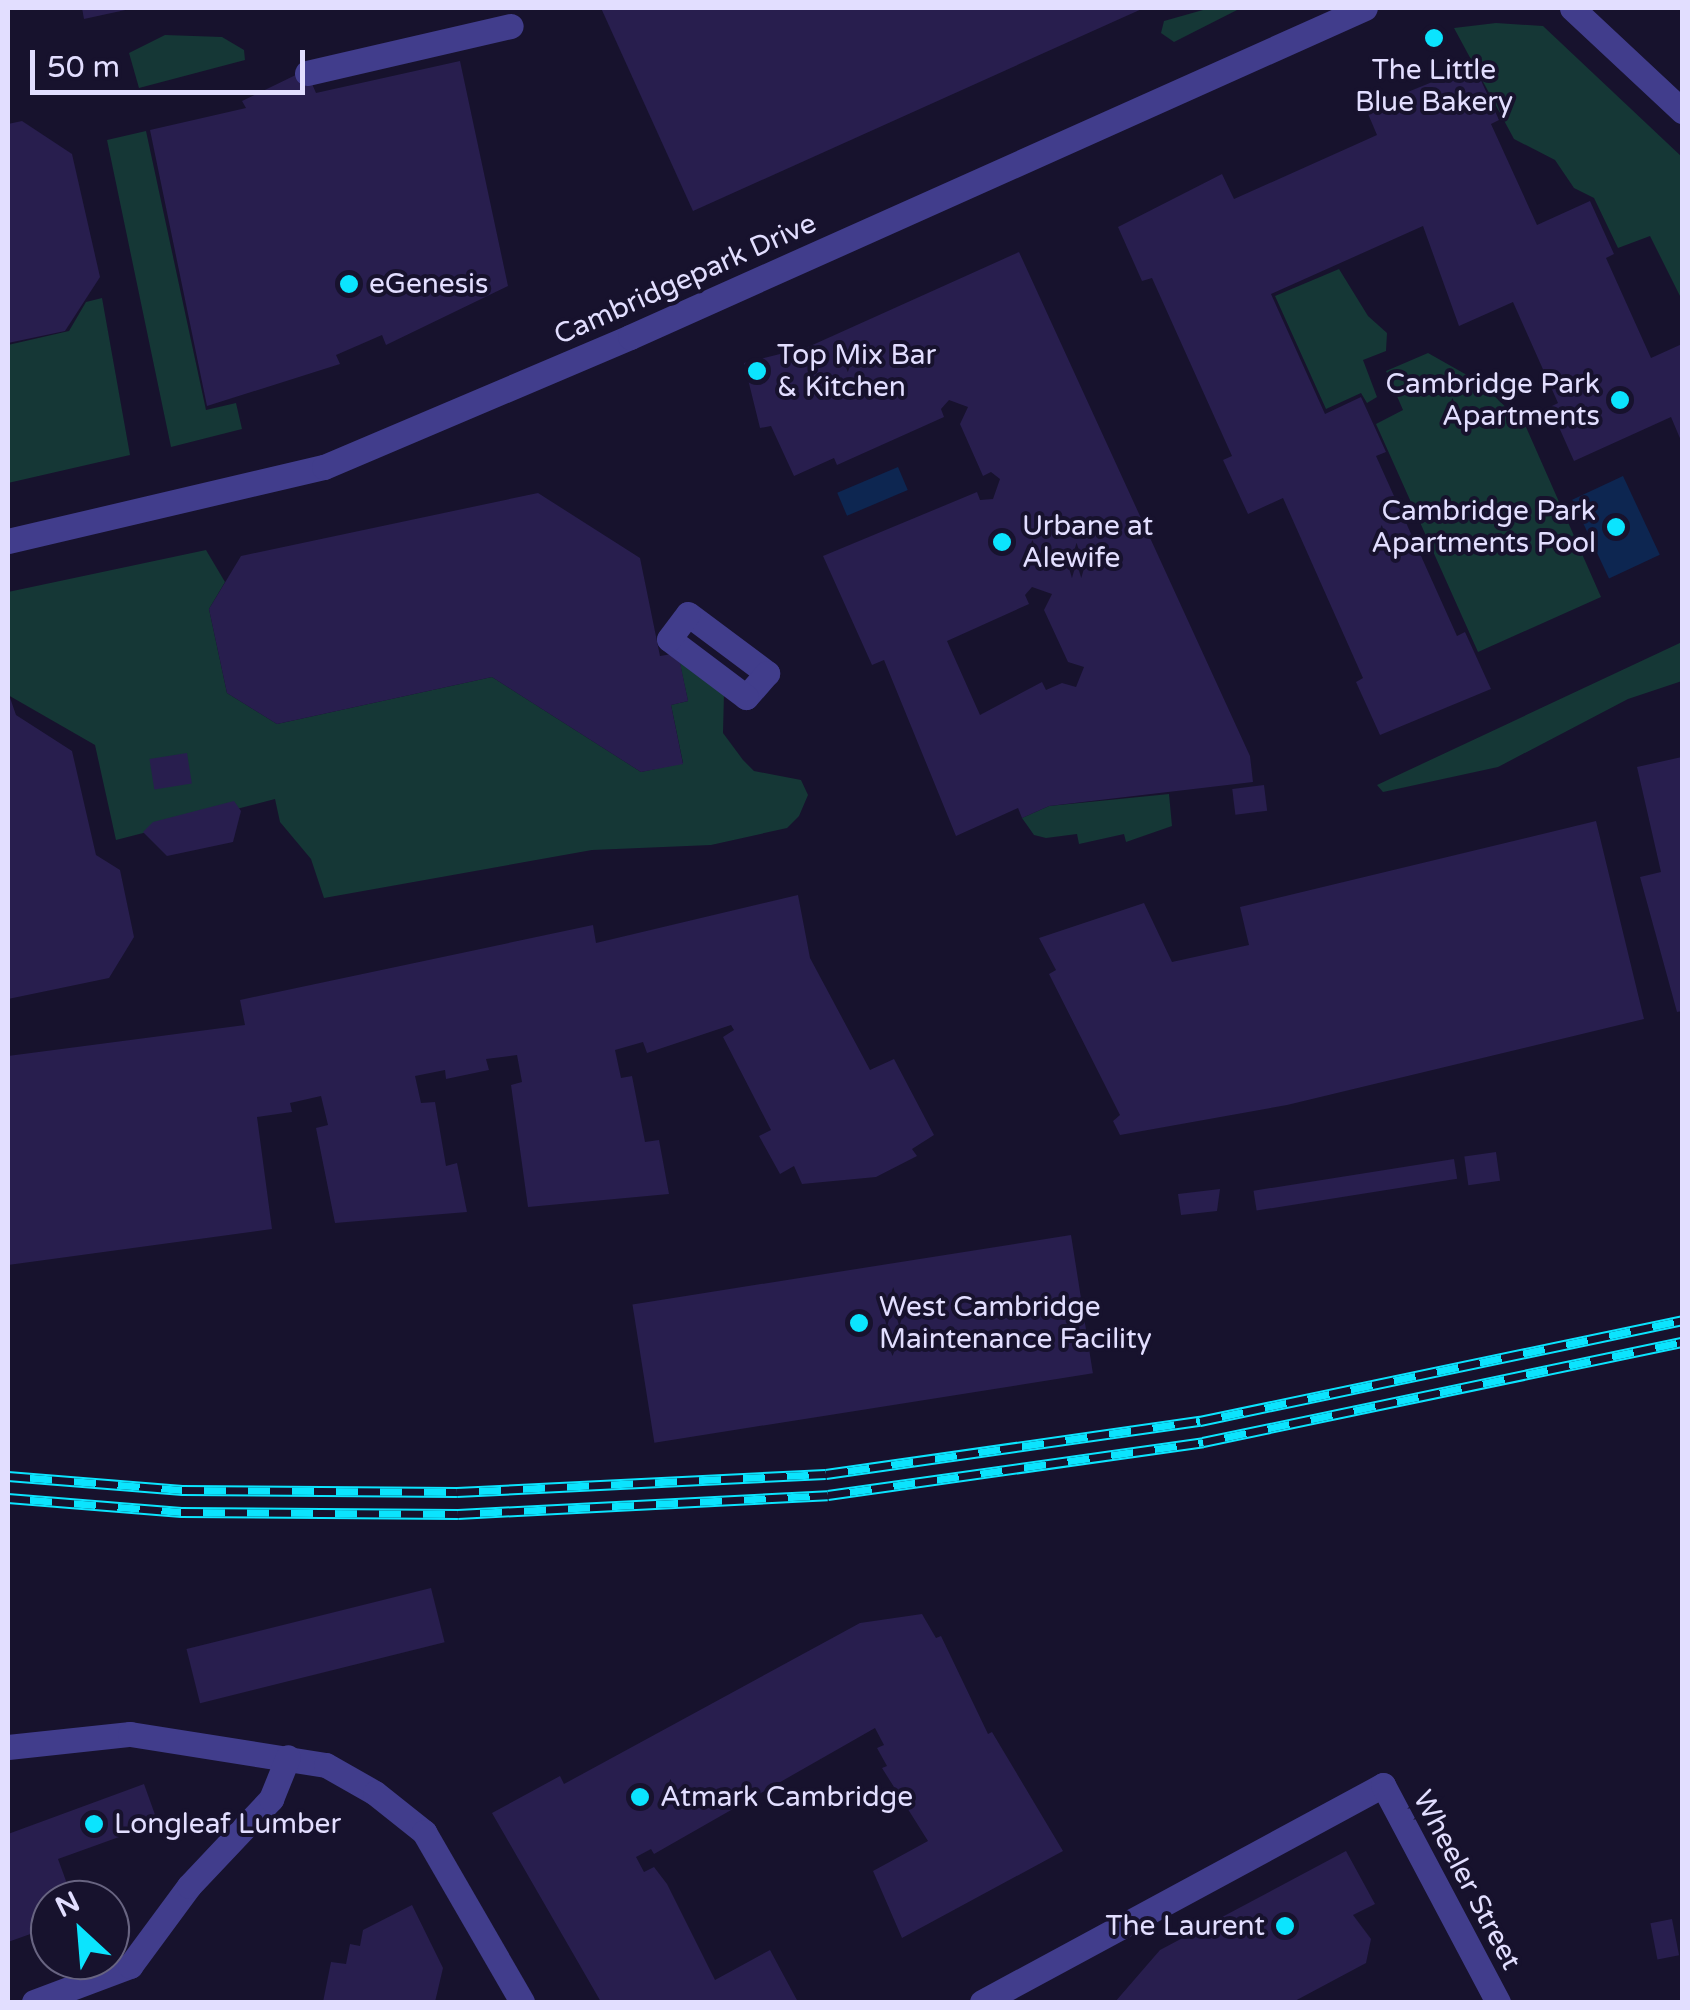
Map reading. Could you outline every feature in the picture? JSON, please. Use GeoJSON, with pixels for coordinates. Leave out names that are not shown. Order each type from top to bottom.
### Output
{"type":"FeatureCollection","features":[{"type":"Feature","properties":{"kind":"street","name":"Cambridgepark Drive"},"geometry":{"type":"LineString","coordinates":[[8,541],[324,467],[630,338],[1365,8]]}},
{"type":"Feature","properties":{"kind":"street"},"geometry":{"type":"LineString","coordinates":[[1572,8],[1682,111]]}},
{"type":"Feature","properties":{"kind":"street"},"geometry":{"type":"LineString","coordinates":[[308,74],[511,26]]}},
{"type":"Feature","properties":{"kind":"street"},"geometry":{"type":"LineString","coordinates":[[8,1747],[130,1734],[326,1765],[375,1792],[424,1832],[522,2002]]}},
{"type":"Feature","properties":{"kind":"street"},"geometry":{"type":"LineString","coordinates":[[34,2002],[130,1966],[188,1886],[271,1800],[288,1757]]}},
{"type":"Feature","properties":{"kind":"street","name":"Wheeler Street"},"geometry":{"type":"LineString","coordinates":[[982,2002],[1383,1785],[1498,2002]]}},
{"type":"Feature","properties":{"kind":"green space"},"geometry":{"type":"Polygon","coordinates":[[[1210,8],[1241,8],[1174,42],[1161,33],[1164,21],[1210,8]]]}},
{"type":"Feature","properties":{"kind":"green space"},"geometry":{"type":"Polygon","coordinates":[[[1496,23],[1543,26],[1682,157],[1682,300],[1650,236],[1618,248],[1594,198],[1574,188],[1555,160],[1514,139],[1454,28],[1496,23]]]}},
{"type":"Feature","properties":{"kind":"green space"},"geometry":{"type":"Polygon","coordinates":[[[165,35],[222,37],[244,50],[245,60],[139,88],[129,53],[165,35]]]}},
{"type":"Feature","properties":{"kind":"green space"},"geometry":{"type":"Polygon","coordinates":[[[146,131],[206,410],[236,403],[242,429],[171,447],[107,140],[146,131]]]}},
{"type":"Feature","properties":{"kind":"green space"},"geometry":{"type":"Polygon","coordinates":[[[1339,269],[1368,316],[1387,333],[1386,351],[1363,360],[1377,397],[1367,403],[1361,393],[1326,409],[1275,296],[1339,269]]]}},
{"type":"Feature","properties":{"kind":"green space"},"geometry":{"type":"Polygon","coordinates":[[[102,298],[130,455],[8,483],[8,345],[69,331],[86,302],[102,298]]]}},
{"type":"Feature","properties":{"kind":"green space"},"geometry":{"type":"Polygon","coordinates":[[[1428,353],[1481,383],[1526,427],[1601,597],[1478,652],[1376,424],[1403,410],[1386,371],[1428,353]]]}},
{"type":"Feature","properties":{"kind":"green space"},"geometry":{"type":"Polygon","coordinates":[[[206,550],[225,582],[209,609],[227,693],[277,724],[492,677],[641,772],[683,763],[671,705],[688,701],[677,650],[724,693],[723,733],[743,760],[754,771],[801,780],[808,795],[799,816],[787,828],[711,845],[592,850],[324,898],[311,859],[280,822],[275,799],[116,840],[95,745],[8,695],[8,592],[206,550]]]}},
{"type":"Feature","properties":{"kind":"green space"},"geometry":{"type":"Polygon","coordinates":[[[1682,642],[1682,681],[1628,699],[1498,767],[1383,792],[1377,785],[1682,642]]]}},
{"type":"Feature","properties":{"kind":"green space"},"geometry":{"type":"Polygon","coordinates":[[[1169,794],[1172,826],[1126,842],[1124,834],[1079,844],[1077,834],[1046,838],[1034,835],[1022,818],[1049,806],[1169,794]]]}},
{"type":"Feature","properties":{"kind":"water"},"geometry":{"type":"Polygon","coordinates":[[[898,467],[908,490],[847,516],[837,493],[898,467]]]}},
{"type":"Feature","properties":{"kind":"water","name":"Cambridge Park Apartments Pool"},"geometry":{"type":"Polygon","coordinates":[[[1623,476],[1660,555],[1609,579],[1572,500],[1623,476]]]}},
{"type":"Feature","properties":{"kind":"building"},"geometry":{"type":"Polygon","coordinates":[[[82,8],[129,8],[130,9],[84,19],[82,8]]]}},
{"type":"Feature","properties":{"kind":"building"},"geometry":{"type":"Polygon","coordinates":[[[601,8],[1144,8],[693,211],[601,8]]]}},
{"type":"Feature","properties":{"kind":"building"},"geometry":{"type":"Polygon","coordinates":[[[460,61],[508,286],[386,345],[382,335],[336,355],[340,364],[207,406],[150,130],[246,108],[242,101],[306,70],[316,93],[460,61]]]}},
{"type":"Feature","properties":{"kind":"building","name":"Cambridge Park Apartments"},"geometry":{"type":"Polygon","coordinates":[[[1474,65],[1499,120],[1491,124],[1537,225],[1590,201],[1614,254],[1606,258],[1651,358],[1682,344],[1682,443],[1671,417],[1574,461],[1550,407],[1558,403],[1513,302],[1459,326],[1423,226],[1271,294],[1325,414],[1361,397],[1386,452],[1376,456],[1457,636],[1465,632],[1491,689],[1380,735],[1356,682],[1363,678],[1283,498],[1248,514],[1223,460],[1232,456],[1152,278],[1142,281],[1118,227],[1222,174],[1234,199],[1377,135],[1366,109],[1474,65]]]}},
{"type":"Feature","properties":{"kind":"building"},"geometry":{"type":"Polygon","coordinates":[[[22,121],[72,154],[100,277],[65,331],[8,343],[8,124],[22,121]]]}},
{"type":"Feature","properties":{"kind":"building","name":"Urbane at Alewife"},"geometry":{"type":"Polygon","coordinates":[[[1019,252],[1250,756],[1253,782],[1049,806],[1022,818],[1018,808],[956,836],[884,660],[872,665],[823,556],[977,492],[980,500],[993,499],[1000,479],[991,472],[983,476],[960,424],[968,407],[949,400],[941,409],[944,417],[837,465],[834,458],[794,476],[771,426],[760,428],[744,363],[808,347],[1019,252]],[[1032,587],[1025,595],[1029,604],[947,641],[980,715],[1042,682],[1046,690],[1062,683],[1076,687],[1084,667],[1068,662],[1044,610],[1052,594],[1032,587]]]}},
{"type":"Feature","properties":{"kind":"building"},"geometry":{"type":"Polygon","coordinates":[[[538,493],[640,558],[660,656],[678,653],[688,701],[671,705],[683,764],[641,772],[492,677],[277,724],[227,693],[209,609],[241,556],[538,493]]]}},
{"type":"Feature","properties":{"kind":"building"},"geometry":{"type":"Polygon","coordinates":[[[8,692],[16,715],[72,751],[96,855],[120,870],[134,937],[109,978],[8,999],[8,692]]]}},
{"type":"Feature","properties":{"kind":"building"},"geometry":{"type":"Polygon","coordinates":[[[187,753],[192,784],[154,790],[149,759],[187,753]]]}},
{"type":"Feature","properties":{"kind":"building"},"geometry":{"type":"Polygon","coordinates":[[[1682,757],[1682,1011],[1677,1012],[1640,877],[1661,872],[1637,767],[1682,757]]]}},
{"type":"Feature","properties":{"kind":"building"},"geometry":{"type":"Polygon","coordinates":[[[1264,785],[1267,811],[1235,815],[1232,789],[1264,785]]]}},
{"type":"Feature","properties":{"kind":"building"},"geometry":{"type":"Polygon","coordinates":[[[234,801],[241,811],[233,842],[167,856],[143,832],[153,822],[234,801]]]}},
{"type":"Feature","properties":{"kind":"building"},"geometry":{"type":"Polygon","coordinates":[[[1596,821],[1644,1019],[1287,1105],[1120,1135],[1113,1121],[1120,1115],[1049,974],[1056,970],[1039,938],[1144,903],[1172,962],[1249,945],[1240,907],[1596,821]]]}},
{"type":"Feature","properties":{"kind":"building"},"geometry":{"type":"Polygon","coordinates":[[[798,895],[810,958],[870,1070],[894,1059],[934,1135],[912,1149],[917,1156],[876,1177],[802,1184],[794,1166],[780,1174],[759,1136],[771,1130],[723,1037],[734,1030],[731,1025],[647,1053],[643,1042],[615,1050],[621,1078],[632,1076],[645,1142],[659,1140],[669,1194],[528,1207],[511,1085],[522,1082],[517,1055],[486,1059],[489,1070],[446,1079],[445,1070],[415,1076],[421,1103],[435,1102],[446,1166],[457,1163],[467,1212],[335,1223],[316,1128],[328,1125],[321,1096],[290,1103],[292,1112],[257,1117],[272,1229],[8,1265],[8,1056],[245,1025],[240,1000],[593,925],[596,943],[798,895]]]}},
{"type":"Feature","properties":{"kind":"building"},"geometry":{"type":"Polygon","coordinates":[[[1496,1152],[1500,1181],[1468,1185],[1464,1156],[1496,1152]]]}},
{"type":"Feature","properties":{"kind":"building"},"geometry":{"type":"Polygon","coordinates":[[[1454,1159],[1457,1179],[1257,1211],[1253,1191],[1454,1159]]]}},
{"type":"Feature","properties":{"kind":"building"},"geometry":{"type":"Polygon","coordinates":[[[1220,1189],[1217,1211],[1181,1215],[1178,1194],[1220,1189]]]}},
{"type":"Feature","properties":{"kind":"building","name":"West Cambridge Maintenance Facility"},"geometry":{"type":"Polygon","coordinates":[[[1071,1235],[1093,1373],[654,1443],[632,1304],[1071,1235]]]}},
{"type":"Feature","properties":{"kind":"building"},"geometry":{"type":"Polygon","coordinates":[[[431,1588],[445,1642],[200,1703],[186,1649],[431,1588]]]}},
{"type":"Feature","properties":{"kind":"building","name":"Atmark Cambridge"},"geometry":{"type":"Polygon","coordinates":[[[922,1614],[936,1638],[941,1636],[988,1734],[992,1732],[1063,1851],[902,1938],[873,1871],[928,1841],[882,1768],[887,1766],[877,1748],[884,1745],[875,1728],[654,1854],[651,1849],[636,1857],[644,1872],[654,1867],[667,1884],[715,1980],[770,1950],[798,2002],[601,2002],[492,1813],[560,1776],[564,1784],[860,1623],[922,1614]]]}},
{"type":"Feature","properties":{"kind":"building"},"geometry":{"type":"Polygon","coordinates":[[[144,1784],[158,1823],[58,1859],[66,1880],[30,1880],[30,1934],[8,1942],[8,1834],[144,1784]]]}},
{"type":"Feature","properties":{"kind":"building","name":"The Laurent"},"geometry":{"type":"Polygon","coordinates":[[[1346,1851],[1375,1904],[1353,1915],[1371,1939],[1366,1963],[1293,2002],[1115,2002],[1160,1950],[1346,1851]]]}},
{"type":"Feature","properties":{"kind":"building"},"geometry":{"type":"Polygon","coordinates":[[[412,1905],[443,1968],[435,2002],[323,2002],[331,1962],[346,1964],[350,1944],[360,1946],[363,1930],[412,1905]]]}},
{"type":"Feature","properties":{"kind":"building"},"geometry":{"type":"Polygon","coordinates":[[[1672,1919],[1679,1955],[1657,1960],[1650,1923],[1672,1919]]]}},
{"type":"Feature","properties":{"kind":"railway"},"geometry":{"type":"LineString","coordinates":[[8,1476],[182,1490],[457,1492],[826,1474],[1200,1421],[1682,1320]]}},
{"type":"Feature","properties":{"kind":"railway"},"geometry":{"type":"LineString","coordinates":[[8,1498],[181,1512],[458,1514],[828,1495],[1203,1442],[1682,1342]]}},
{"type":"Feature","properties":{"kind":"place","name":"The Little Blue Bakery"},"geometry":{"type":"Point","coordinates":[1434,38]}},
{"type":"Feature","properties":{"kind":"place","name":"eGenesis"},"geometry":{"type":"Point","coordinates":[349,284]}},
{"type":"Feature","properties":{"kind":"place","name":"Top Mix Bar & Kitchen"},"geometry":{"type":"Point","coordinates":[757,371]}},
{"type":"Feature","properties":{"kind":"place","name":"Cambridge Park Apartments"},"geometry":{"type":"Point","coordinates":[1620,400]}},
{"type":"Feature","properties":{"kind":"place","name":"Cambridge Park Apartments Pool"},"geometry":{"type":"Point","coordinates":[1616,527]}},
{"type":"Feature","properties":{"kind":"place","name":"Urbane at Alewife"},"geometry":{"type":"Point","coordinates":[1002,542]}},
{"type":"Feature","properties":{"kind":"place","name":"West Cambridge Maintenance Facility"},"geometry":{"type":"Point","coordinates":[859,1323]}},
{"type":"Feature","properties":{"kind":"place","name":"Atmark Cambridge"},"geometry":{"type":"Point","coordinates":[640,1797]}},
{"type":"Feature","properties":{"kind":"place","name":"Longleaf Lumber"},"geometry":{"type":"Point","coordinates":[94,1824]}},
{"type":"Feature","properties":{"kind":"place","name":"The Laurent"},"geometry":{"type":"Point","coordinates":[1285,1926]}}]}
